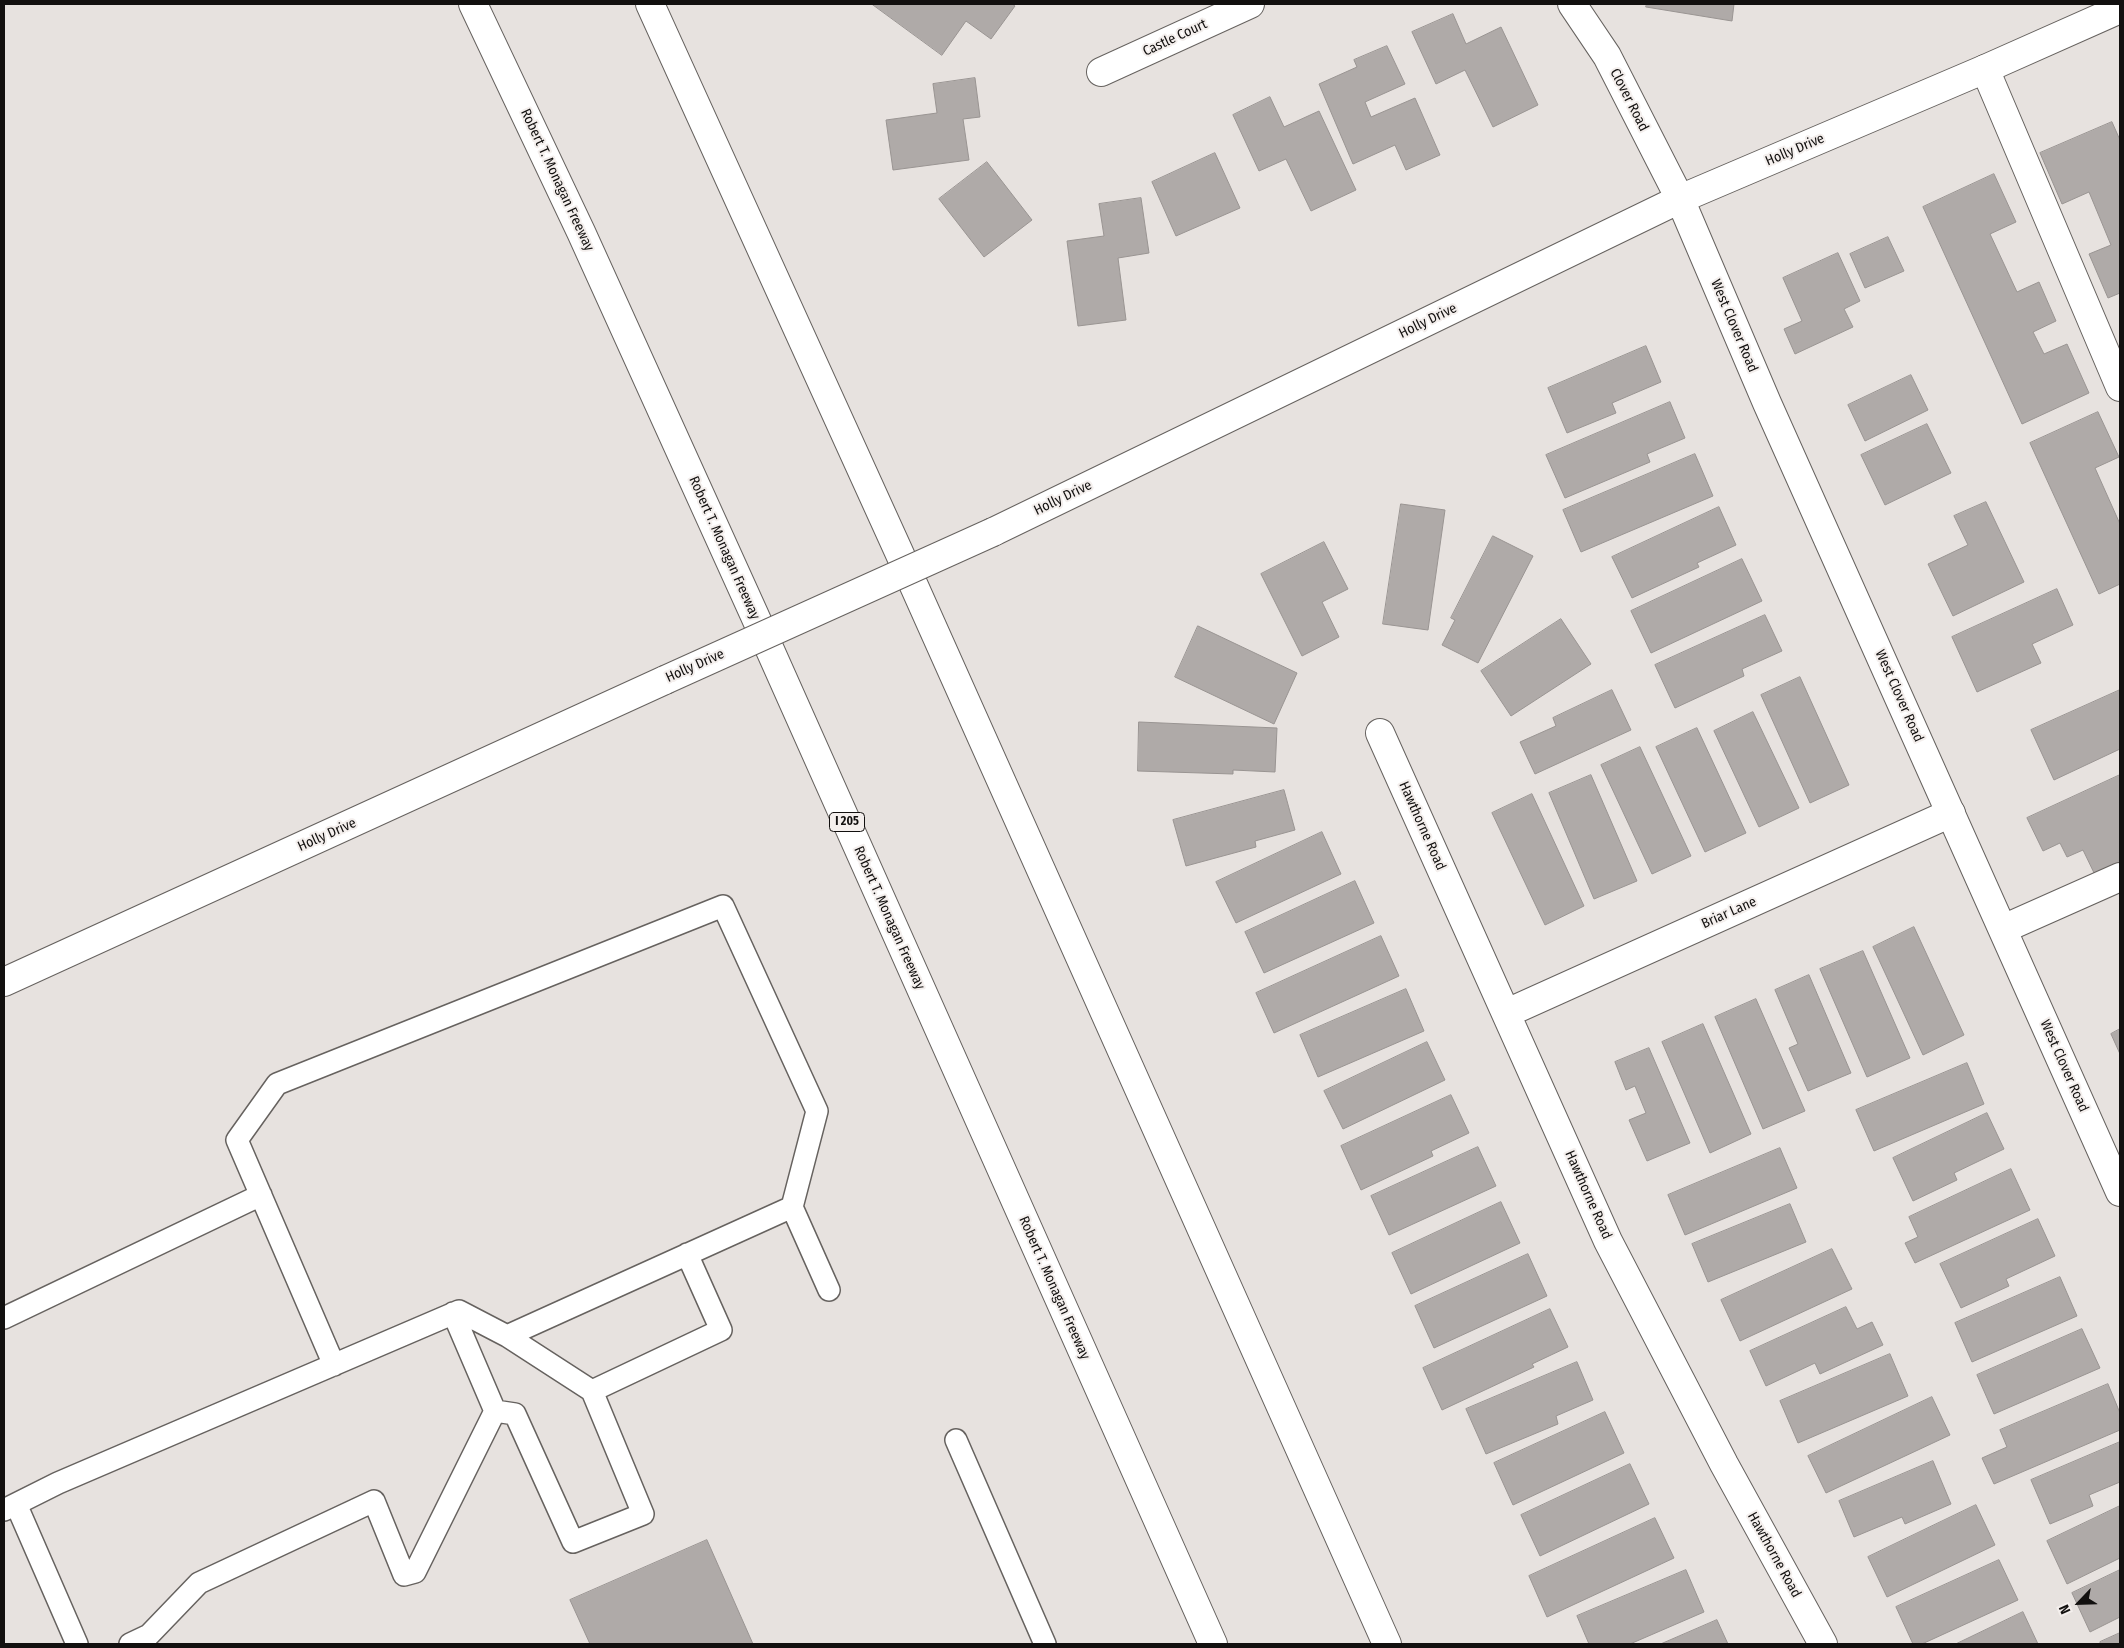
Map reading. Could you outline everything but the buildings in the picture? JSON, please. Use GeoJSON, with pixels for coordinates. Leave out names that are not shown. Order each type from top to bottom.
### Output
{"type":"FeatureCollection","features":[{"type":"Feature","properties":{"kind":"main road","name":"Robert T. Monagan Freeway"},"geometry":{"type":"LineString","coordinates":[[473,4],[581,232],[758,623],[1213,1644]]}},
{"type":"Feature","properties":{"kind":"main road"},"geometry":{"type":"LineString","coordinates":[[650,4],[898,550],[1387,1644]]}},
{"type":"Feature","properties":{"kind":"main road","name":"Castle Court"},"geometry":{"type":"LineString","coordinates":[[1100,72],[1250,4]]}},
{"type":"Feature","properties":{"kind":"main road","name":"Clover Road"},"geometry":{"type":"LineString","coordinates":[[1572,4],[1607,56],[1680,199]]}},
{"type":"Feature","properties":{"kind":"main road","name":"Holly Drive"},"geometry":{"type":"LineString","coordinates":[[4,982],[993,532],[1680,199],[1985,69],[2120,9]]}},
{"type":"Feature","properties":{"kind":"main road"},"geometry":{"type":"LineString","coordinates":[[1985,69],[2120,387]]}},
{"type":"Feature","properties":{"kind":"main road","name":"West Clover Road"},"geometry":{"type":"LineString","coordinates":[[1680,199],[1767,403],[2120,1192]]}},
{"type":"Feature","properties":{"kind":"main road","name":"Hawthorne Road"},"geometry":{"type":"LineString","coordinates":[[1380,733],[1608,1241],[1724,1464],[1823,1644]]}},
{"type":"Feature","properties":{"kind":"main road","name":"Briar Lane"},"geometry":{"type":"LineString","coordinates":[[1507,1013],[1951,813]]}},
{"type":"Feature","properties":{"kind":"main road"},"geometry":{"type":"LineString","coordinates":[[2003,929],[2120,877]]}},
{"type":"Feature","properties":{"kind":"lane"},"geometry":{"type":"LineString","coordinates":[[334,1365],[237,1140],[277,1084],[723,906],[817,1111],[792,1207],[829,1290]]}},
{"type":"Feature","properties":{"kind":"lane"},"geometry":{"type":"LineString","coordinates":[[4,1318],[261,1195]]}},
{"type":"Feature","properties":{"kind":"lane"},"geometry":{"type":"LineString","coordinates":[[507,1336],[792,1207]]}},
{"type":"Feature","properties":{"kind":"lane"},"geometry":{"type":"LineString","coordinates":[[592,1391],[721,1330],[687,1254]]}},
{"type":"Feature","properties":{"kind":"lane"},"geometry":{"type":"LineString","coordinates":[[77,1644],[10,1507],[58,1483],[460,1311],[507,1336],[592,1391],[643,1514],[573,1542],[515,1414],[495,1411]]}},
{"type":"Feature","properties":{"kind":"lane"},"geometry":{"type":"LineString","coordinates":[[130,1644],[150,1635],[199,1583],[374,1501],[404,1575],[415,1572],[495,1411],[453,1313]]}},
{"type":"Feature","properties":{"kind":"lane"},"geometry":{"type":"LineString","coordinates":[[956,1440],[1046,1644]]}}]}
